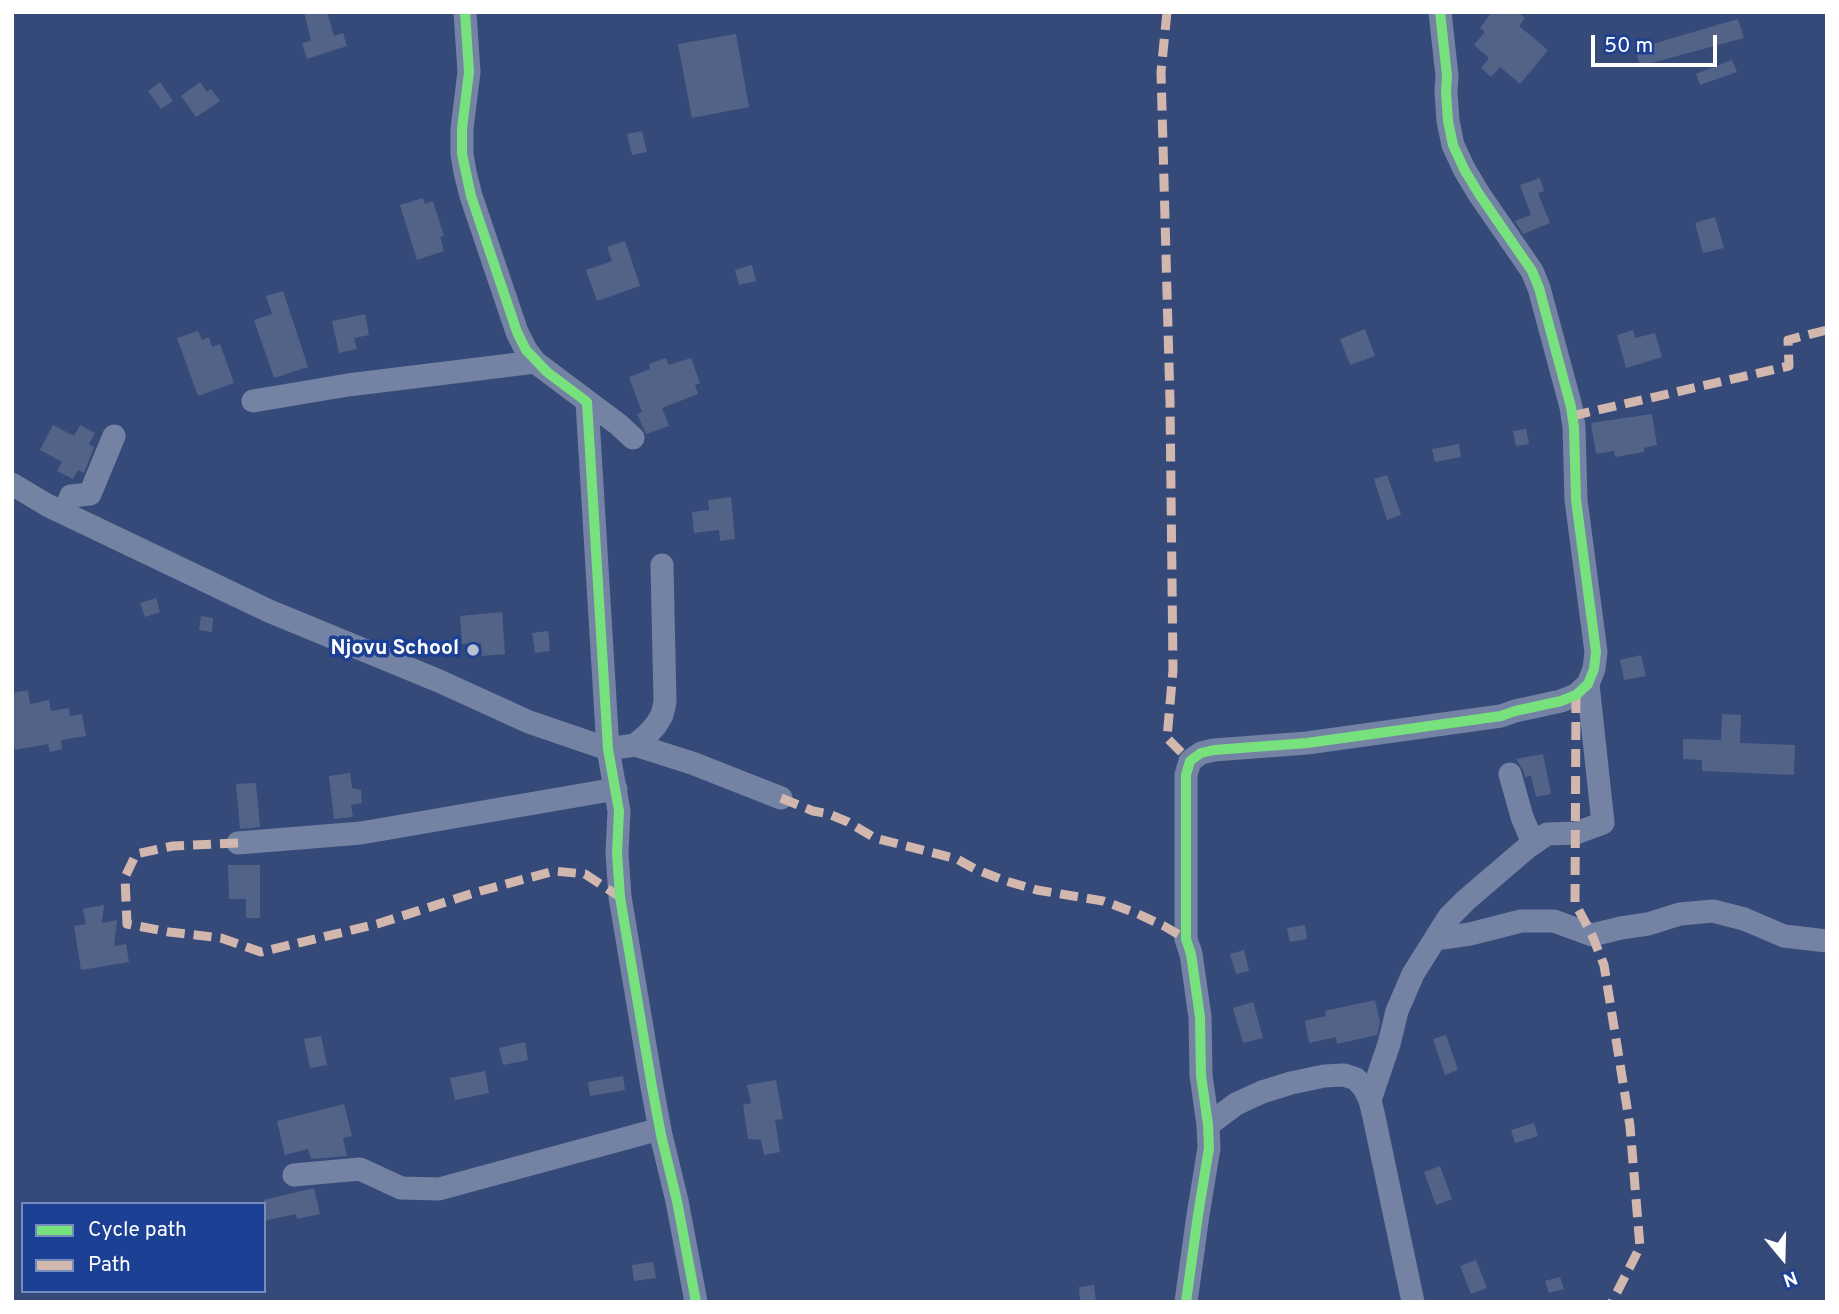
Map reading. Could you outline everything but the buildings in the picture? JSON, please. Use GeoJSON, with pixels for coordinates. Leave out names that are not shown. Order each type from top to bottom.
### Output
{"type":"FeatureCollection","features":[{"type":"Feature","properties":{"kind":"street"},"geometry":{"type":"LineString","coordinates":[[465,12],[469,72],[462,129],[465,173],[517,332],[536,362],[633,438]]}},
{"type":"Feature","properties":{"kind":"street"},"geometry":{"type":"LineString","coordinates":[[1186,1302],[1207,1161],[1209,1125],[1201,1074],[1200,1017],[1191,954],[1186,939],[1186,775],[1190,761],[1201,753],[1214,750],[1307,743],[1500,716],[1576,695],[1588,684],[1594,670],[1597,652],[1576,500],[1571,407],[1532,271],[1479,194],[1453,145],[1448,121],[1447,76],[1440,12]]}},
{"type":"Feature","properties":{"kind":"street"},"geometry":{"type":"LineString","coordinates":[[253,401],[348,385],[536,362]]}},
{"type":"Feature","properties":{"kind":"street"},"geometry":{"type":"LineString","coordinates":[[587,401],[608,749],[619,811],[617,853],[620,897],[660,1129],[696,1302]]}},
{"type":"Feature","properties":{"kind":"street"},"geometry":{"type":"LineString","coordinates":[[64,513],[71,496],[90,494],[114,436]]}},
{"type":"Feature","properties":{"kind":"street"},"geometry":{"type":"LineString","coordinates":[[12,484],[64,513],[269,611],[439,681],[529,722],[608,749],[635,745],[692,763],[781,798]]}},
{"type":"Feature","properties":{"kind":"street"},"geometry":{"type":"LineString","coordinates":[[635,745],[656,725],[665,702],[662,565]]}},
{"type":"Feature","properties":{"kind":"street"},"geometry":{"type":"LineString","coordinates":[[1370,1100],[1397,1011],[1413,974],[1449,917],[1533,843],[1547,834],[1576,834],[1603,823],[1588,684]]}},
{"type":"Feature","properties":{"kind":"street"},"geometry":{"type":"LineString","coordinates":[[1510,774],[1522,817],[1533,843]]}},
{"type":"Feature","properties":{"kind":"street"},"geometry":{"type":"LineString","coordinates":[[238,843],[361,833],[616,789]]}},
{"type":"Feature","properties":{"kind":"street"},"geometry":{"type":"LineString","coordinates":[[1435,939],[1470,934],[1521,921],[1554,921],[1592,935],[1648,924],[1680,914],[1713,911],[1744,919],[1784,936],[1827,941]]}},
{"type":"Feature","properties":{"kind":"street"},"geometry":{"type":"LineString","coordinates":[[1209,1125],[1236,1104],[1262,1092],[1324,1076],[1344,1075],[1356,1079],[1370,1100],[1413,1302]]}},
{"type":"Feature","properties":{"kind":"street"},"geometry":{"type":"LineString","coordinates":[[294,1175],[360,1169],[401,1188],[439,1189],[660,1129]]}},
{"type":"Feature","properties":{"kind":"marked path"},"geometry":{"type":"LineString","coordinates":[[1167,12],[1161,72],[1170,402],[1173,670],[1167,738],[1190,761]]}},
{"type":"Feature","properties":{"kind":"marked path"},"geometry":{"type":"LineString","coordinates":[[1572,416],[1789,366],[1788,340],[1827,330]]}},
{"type":"Feature","properties":{"kind":"marked path"},"geometry":{"type":"LineString","coordinates":[[1576,695],[1575,903],[1604,965],[1630,1126],[1640,1247],[1612,1302]]}},
{"type":"Feature","properties":{"kind":"marked path"},"geometry":{"type":"LineString","coordinates":[[781,798],[848,822],[875,838],[957,859],[1006,881],[1037,890],[1103,901],[1136,913],[1186,939]]}},
{"type":"Feature","properties":{"kind":"marked path"},"geometry":{"type":"LineString","coordinates":[[238,843],[173,846],[136,854],[125,877],[127,924],[221,938],[261,952],[377,924],[554,871],[585,874],[620,897]]}},
{"type":"Feature","properties":{"kind":"cycle path"},"geometry":{"type":"LineString","coordinates":[[465,12],[469,72],[462,129],[462,154],[471,196],[517,332],[526,350],[547,372],[587,402],[608,749],[619,811],[617,853],[620,897],[661,1135],[677,1201],[696,1302]]}},
{"type":"Feature","properties":{"kind":"cycle path"},"geometry":{"type":"LineString","coordinates":[[1186,1302],[1209,1148],[1201,1075],[1200,1017],[1191,954],[1186,939],[1186,775],[1190,761],[1201,753],[1214,750],[1307,743],[1501,716],[1576,695],[1588,684],[1594,669],[1596,652],[1576,500],[1571,407],[1532,271],[1479,194],[1453,145],[1448,121],[1447,76],[1440,12]]}},
{"type":"Feature","properties":{"kind":"place","name":"Njovu School"},"geometry":{"type":"Point","coordinates":[473,650]}}]}
